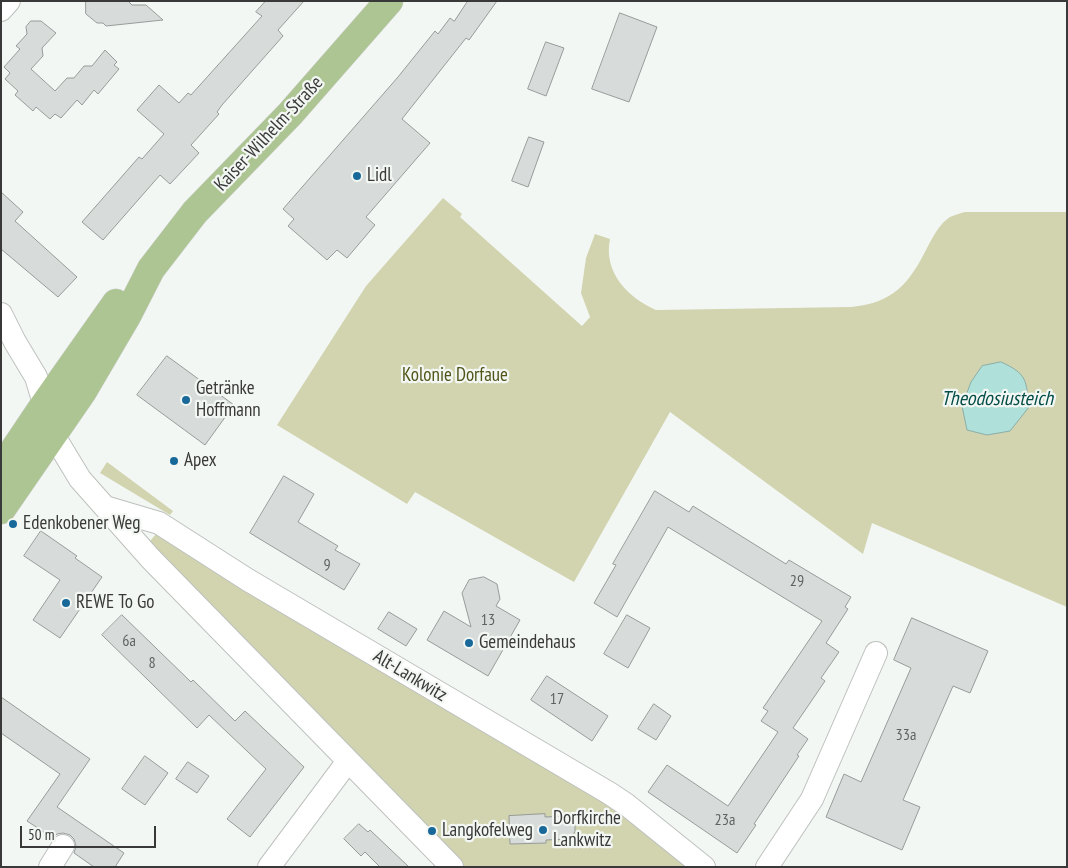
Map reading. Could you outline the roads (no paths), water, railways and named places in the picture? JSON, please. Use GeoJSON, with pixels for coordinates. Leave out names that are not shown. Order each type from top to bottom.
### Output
{"type":"FeatureCollection","features":[{"type":"Feature","properties":{"kind":"main road","name":"Kaiser-Wilhelm-Straße"},"geometry":{"type":"LineString","coordinates":[[1,470],[120,296],[151,269],[201,206],[290,114],[389,1]]}},
{"type":"Feature","properties":{"kind":"main road","name":"Kaiser-Wilhelm-Straße"},"geometry":{"type":"LineString","coordinates":[[1,510],[54,436],[98,366],[151,269]]}},
{"type":"Feature","properties":{"kind":"street"},"geometry":{"type":"LineString","coordinates":[[1,10],[9,1]]}},
{"type":"Feature","properties":{"kind":"street"},"geometry":{"type":"LineString","coordinates":[[1,314],[36,377],[54,436],[73,470],[141,548],[196,606],[452,867]]}},
{"type":"Feature","properties":{"kind":"street","name":"Alt-Lankwitz"},"geometry":{"type":"LineString","coordinates":[[104,507],[159,523],[248,580],[609,793],[627,805],[701,866]]}},
{"type":"Feature","properties":{"kind":"street"},"geometry":{"type":"LineString","coordinates":[[767,867],[812,799],[876,653]]}},
{"type":"Feature","properties":{"kind":"street"},"geometry":{"type":"LineString","coordinates":[[269,867],[348,761]]}},
{"type":"Feature","properties":{"kind":"street"},"geometry":{"type":"LineString","coordinates":[[50,867],[63,846]]}},
{"type":"Feature","properties":{"kind":"water","name":"Theodosiusteich"},"geometry":{"type":"Polygon","coordinates":[[[1001,362],[1016,370],[1024,379],[1029,407],[1010,431],[987,435],[967,430],[962,406],[971,382],[982,366],[1001,362]]]}},
{"type":"Feature","properties":{"kind":"place","name":"Lidl"},"geometry":{"type":"Point","coordinates":[357,176]}},
{"type":"Feature","properties":{"kind":"place","name":"Getränke Hoffmann"},"geometry":{"type":"Point","coordinates":[186,400]}},
{"type":"Feature","properties":{"kind":"place","name":"Apex"},"geometry":{"type":"Point","coordinates":[174,461]}},
{"type":"Feature","properties":{"kind":"place","name":"Edenkobener Weg"},"geometry":{"type":"Point","coordinates":[13,524]}},
{"type":"Feature","properties":{"kind":"place","name":"REWE To Go"},"geometry":{"type":"Point","coordinates":[66,603]}},
{"type":"Feature","properties":{"kind":"place","name":"Gemeindehaus"},"geometry":{"type":"Point","coordinates":[469,643]}},
{"type":"Feature","properties":{"kind":"place","name":"Dorfkirche Lankwitz"},"geometry":{"type":"Point","coordinates":[543,830]}},
{"type":"Feature","properties":{"kind":"place","name":"Langkofelweg"},"geometry":{"type":"Point","coordinates":[432,831]}},
{"type":"Feature","properties":{"kind":"park label","name":"Kolonie Dorfaue"},"geometry":{"type":"Point","coordinates":[455,376]}}]}
